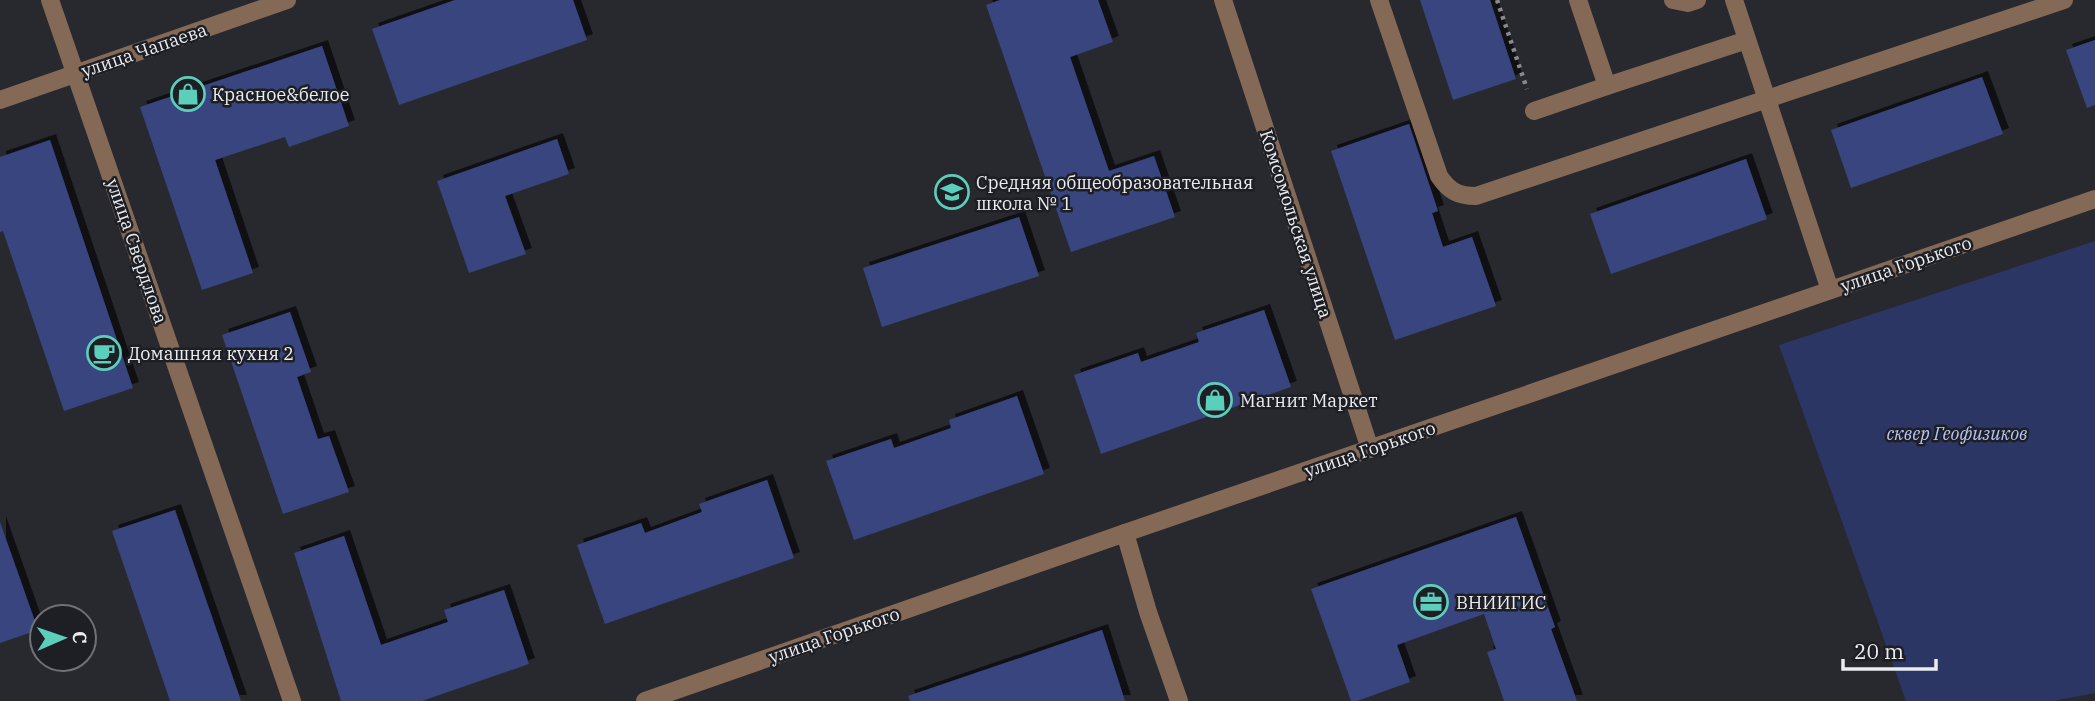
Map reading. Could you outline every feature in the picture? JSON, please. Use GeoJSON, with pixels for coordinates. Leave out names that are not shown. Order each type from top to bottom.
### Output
{"type":"FeatureCollection","features":[{"type":"Feature","properties":{"kind":"street","name":"улица Свердлова"},"geometry":{"type":"LineString","coordinates":[[50,0],[292,701]]}},
{"type":"Feature","properties":{"kind":"street","name":"Комсомольская улица"},"geometry":{"type":"LineString","coordinates":[[1223,0],[1370,449]]}},
{"type":"Feature","properties":{"kind":"street"},"geometry":{"type":"LineString","coordinates":[[1379,0],[1439,176],[1448,189],[1462,196],[1476,196],[2064,0]]}},
{"type":"Feature","properties":{"kind":"street"},"geometry":{"type":"LineString","coordinates":[[1578,0],[1607,86]]}},
{"type":"Feature","properties":{"kind":"street"},"geometry":{"type":"LineString","coordinates":[[1672,0],[1688,3],[1697,0]]}},
{"type":"Feature","properties":{"kind":"street"},"geometry":{"type":"LineString","coordinates":[[1734,0],[1830,290]]}},
{"type":"Feature","properties":{"kind":"street","name":"улица Чапаева"},"geometry":{"type":"LineString","coordinates":[[0,100],[284,1]]}},
{"type":"Feature","properties":{"kind":"street"},"geometry":{"type":"LineString","coordinates":[[1534,111],[1747,40]]}},
{"type":"Feature","properties":{"kind":"street","name":"улица Горького"},"geometry":{"type":"LineString","coordinates":[[645,701],[2095,199]]}},
{"type":"Feature","properties":{"kind":"street"},"geometry":{"type":"LineString","coordinates":[[1125,533],[1148,612],[1179,701]]}},
{"type":"Feature","properties":{"kind":"path"},"geometry":{"type":"LineString","coordinates":[[1497,0],[1534,111]]}},
{"type":"Feature","properties":{"kind":"green space","name":"cквер Геофизиков"},"geometry":{"type":"Polygon","coordinates":[[[2095,241],[2095,693],[2053,701],[1906,701],[1779,345],[2095,241]]]}},
{"type":"Feature","properties":{"kind":"building"},"geometry":{"type":"Polygon","coordinates":[[[455,0],[573,0],[587,40],[399,105],[372,29],[455,0]]]}},
{"type":"Feature","properties":{"kind":"building"},"geometry":{"type":"Polygon","coordinates":[[[1000,0],[1098,0],[1113,42],[1070,57],[1109,171],[1154,156],[1175,217],[1071,252],[986,5],[1000,0]]]}},
{"type":"Feature","properties":{"kind":"building"},"geometry":{"type":"Polygon","coordinates":[[[1420,0],[1490,0],[1516,79],[1453,100],[1420,0]]]}},
{"type":"Feature","properties":{"kind":"building"},"geometry":{"type":"Polygon","coordinates":[[[2095,40],[2095,105],[2087,108],[2066,50],[2095,40]]]}},
{"type":"Feature","properties":{"kind":"building"},"geometry":{"type":"Polygon","coordinates":[[[322,46],[349,126],[289,147],[285,137],[215,160],[253,273],[202,290],[140,107],[322,46]]]}},
{"type":"Feature","properties":{"kind":"building"},"geometry":{"type":"Polygon","coordinates":[[[1982,77],[2003,134],[1851,188],[1831,130],[1982,77]]]}},
{"type":"Feature","properties":{"kind":"building"},"geometry":{"type":"Polygon","coordinates":[[[1409,124],[1438,211],[1432,213],[1443,247],[1472,237],[1496,306],[1395,340],[1331,151],[1409,124]]]}},
{"type":"Feature","properties":{"kind":"building"},"geometry":{"type":"Polygon","coordinates":[[[557,139],[569,174],[505,196],[526,254],[469,273],[437,181],[557,139]]]}},
{"type":"Feature","properties":{"kind":"building"},"geometry":{"type":"Polygon","coordinates":[[[50,140],[133,388],[64,411],[3,231],[0,232],[0,157],[50,140]]]}},
{"type":"Feature","properties":{"kind":"building"},"geometry":{"type":"Polygon","coordinates":[[[1746,159],[1767,219],[1611,274],[1590,214],[1746,159]]]}},
{"type":"Feature","properties":{"kind":"building"},"geometry":{"type":"Polygon","coordinates":[[[1019,217],[1039,276],[882,327],[863,268],[1019,217]]]}},
{"type":"Feature","properties":{"kind":"building"},"geometry":{"type":"Polygon","coordinates":[[[1264,310],[1291,387],[1101,454],[1074,375],[1138,353],[1141,362],[1199,342],[1196,333],[1264,310]]]}},
{"type":"Feature","properties":{"kind":"building"},"geometry":{"type":"Polygon","coordinates":[[[290,312],[311,372],[297,377],[318,439],[329,436],[349,492],[283,514],[222,335],[290,312]]]}},
{"type":"Feature","properties":{"kind":"building"},"geometry":{"type":"Polygon","coordinates":[[[1017,396],[1044,474],[854,540],[826,461],[891,439],[894,448],[951,428],[949,420],[1017,396]]]}},
{"type":"Feature","properties":{"kind":"building"},"geometry":{"type":"Polygon","coordinates":[[[767,480],[794,558],[605,624],[577,545],[641,523],[645,533],[702,512],[699,504],[767,480]]]}},
{"type":"Feature","properties":{"kind":"building"},"geometry":{"type":"Polygon","coordinates":[[[175,510],[241,701],[170,701],[112,531],[175,510]]]}},
{"type":"Feature","properties":{"kind":"building","name":"ВНИИГИС"},"geometry":{"type":"Polygon","coordinates":[[[1516,517],[1555,627],[1551,629],[1577,701],[1504,701],[1487,652],[1496,649],[1484,614],[1397,645],[1410,682],[1351,701],[1311,589],[1516,517]]]}},
{"type":"Feature","properties":{"kind":"building"},"geometry":{"type":"Polygon","coordinates":[[[0,522],[28,603],[28,633],[0,643],[0,522]]]}},
{"type":"Feature","properties":{"kind":"building"},"geometry":{"type":"Polygon","coordinates":[[[344,536],[381,645],[448,622],[444,610],[504,590],[529,664],[422,701],[341,701],[294,553],[344,536]]]}},
{"type":"Feature","properties":{"kind":"building"},"geometry":{"type":"Polygon","coordinates":[[[1102,630],[1125,701],[910,701],[908,696],[1102,630]]]}},
{"type":"Feature","properties":{"kind":"place","name":"Красное&белое"},"geometry":{"type":"Point","coordinates":[188,94]}},
{"type":"Feature","properties":{"kind":"place","name":"Средняя общеобразовательная школа № 1"},"geometry":{"type":"Point","coordinates":[952,192]}},
{"type":"Feature","properties":{"kind":"place","name":"Домашняя кухня 2"},"geometry":{"type":"Point","coordinates":[104,353]}},
{"type":"Feature","properties":{"kind":"place","name":"Магнит Маркет"},"geometry":{"type":"Point","coordinates":[1215,400]}},
{"type":"Feature","properties":{"kind":"place","name":"ВНИИГИС"},"geometry":{"type":"Point","coordinates":[1431,602]}}]}
